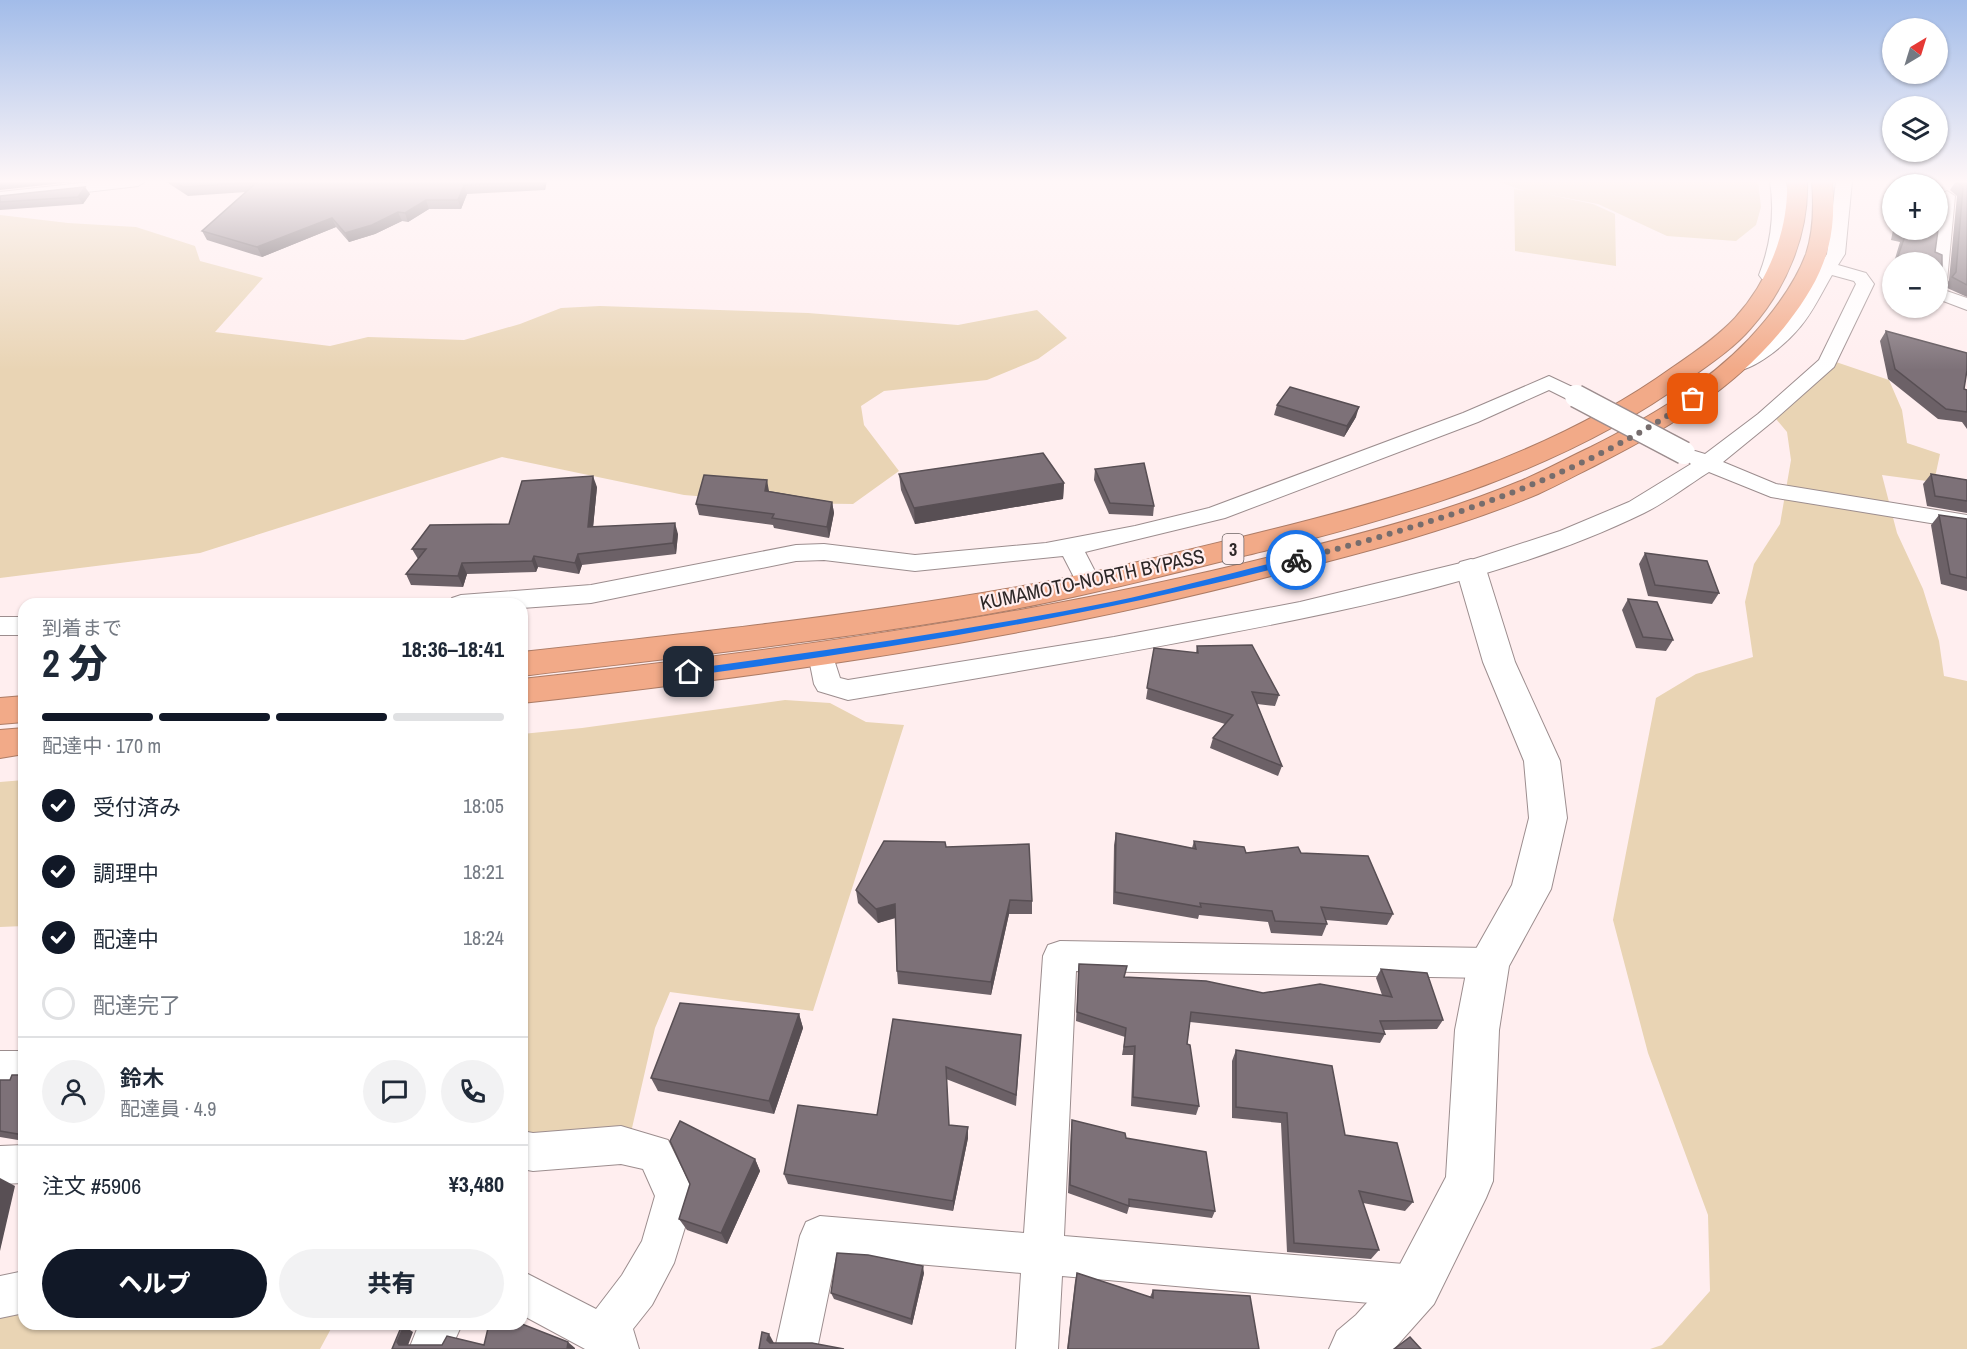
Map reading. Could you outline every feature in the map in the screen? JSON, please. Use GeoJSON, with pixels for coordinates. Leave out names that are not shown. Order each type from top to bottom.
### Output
{"type":"FeatureCollection","features":[{"type":"Feature","properties":{"kind":"highway","name":"KUMAMOTO-NORTH BYPASS"},"geometry":{"type":"LineString","coordinates":[[528,663],[779,633],[1011,599],[1157,568],[1347,521],[1427,496],[1508,465],[1584,432],[1644,399],[1689,369],[1738,329],[1781,266],[1790,244]]}},
{"type":"Feature","properties":{"kind":"highway","name":"KUMAMOTO-NORTH BYPASS"},"geometry":{"type":"LineString","coordinates":[[528,690],[644,678],[959,633],[1113,604],[1248,573],[1440,519],[1529,488],[1626,440],[1677,410],[1738,366],[1772,329],[1806,281],[1819,244]]}},
{"type":"Feature","properties":{"kind":"highway"},"geometry":{"type":"LineString","coordinates":[[0,711],[18,710]]}},
{"type":"Feature","properties":{"kind":"highway"},"geometry":{"type":"LineString","coordinates":[[0,744],[18,742]]}},
{"type":"Feature","properties":{"kind":"street"},"geometry":{"type":"LineString","coordinates":[[1755,307],[1775,257],[1778,244]]}},
{"type":"Feature","properties":{"kind":"street"},"geometry":{"type":"LineString","coordinates":[[1738,366],[1769,346],[1794,323],[1836,254],[1837,244]]}},
{"type":"Feature","properties":{"kind":"street"},"geometry":{"type":"LineString","coordinates":[[821,654],[828,684],[848,690],[1114,646],[1300,611],[1471,569],[1568,536],[1637,507],[1707,464],[1765,418],[1827,363],[1865,284],[1860,277],[1828,268]]}},
{"type":"Feature","properties":{"kind":"street"},"geometry":{"type":"LineString","coordinates":[[1948,297],[1967,304]]}},
{"type":"Feature","properties":{"kind":"street"},"geometry":{"type":"LineString","coordinates":[[528,599],[591,594],[796,553],[824,552],[915,563],[1046,551],[1135,534],[1217,513],[1442,429],[1508,402],[1549,382],[1684,453],[1772,490],[1967,522]]}},
{"type":"Feature","properties":{"kind":"street"},"geometry":{"type":"LineString","coordinates":[[1071,547],[1089,583]]}},
{"type":"Feature","properties":{"kind":"street"},"geometry":{"type":"LineString","coordinates":[[1354,1349],[1374,1333],[1416,1286],[1469,1181],[1477,1030],[1489,963],[1531,889],[1548,818],[1542,761],[1499,662],[1471,569]]}},
{"type":"Feature","properties":{"kind":"street"},"geometry":{"type":"LineString","coordinates":[[0,626],[18,626]]}},
{"type":"Feature","properties":{"kind":"street"},"geometry":{"type":"LineString","coordinates":[[1037,1349],[1060,956],[1489,963]]}},
{"type":"Feature","properties":{"kind":"street"},"geometry":{"type":"LineString","coordinates":[[0,1069],[18,1069]]}},
{"type":"Feature","properties":{"kind":"street"},"geometry":{"type":"LineString","coordinates":[[528,1151],[621,1145],[655,1153],[675,1195],[660,1249],[610,1342],[528,1295]]}},
{"type":"Feature","properties":{"kind":"street"},"geometry":{"type":"LineString","coordinates":[[0,1165],[18,1164]]}},
{"type":"Feature","properties":{"kind":"street"},"geometry":{"type":"LineString","coordinates":[[796,1349],[820,1236],[1416,1286]]}},
{"type":"Feature","properties":{"kind":"street"},"geometry":{"type":"LineString","coordinates":[[0,1297],[18,1292]]}},
{"type":"Feature","properties":{"kind":"street"},"geometry":{"type":"LineString","coordinates":[[430,1349],[438,1330]]}},
{"type":"Feature","properties":{"kind":"shaded area"},"geometry":{"type":"Polygon","coordinates":[[[0,244],[189,244],[195,246],[200,261],[263,278],[215,332],[330,346],[368,337],[464,340],[520,324],[561,308],[600,306],[808,313],[958,325],[1037,310],[1067,338],[1038,359],[987,380],[884,391],[861,406],[864,425],[899,471],[853,504],[780,503],[684,495],[502,457],[200,553],[0,578],[0,244]]]}},
{"type":"Feature","properties":{"kind":"shaded area"},"geometry":{"type":"Polygon","coordinates":[[[1515,244],[1616,244],[1616,266],[1515,251],[1515,244]]]}},
{"type":"Feature","properties":{"kind":"shaded area"},"geometry":{"type":"Polygon","coordinates":[[[1836,362],[1889,380],[1902,410],[1907,443],[1940,454],[1934,482],[1882,475],[1897,533],[1923,589],[1939,641],[1944,676],[1967,681],[1967,1349],[1650,1349],[1662,1345],[1710,1291],[1708,1215],[1648,1053],[1613,920],[1656,698],[1696,674],[1753,657],[1745,602],[1754,564],[1780,524],[1791,460],[1787,432],[1771,413],[1836,362]]]}},
{"type":"Feature","properties":{"kind":"shaded area"},"geometry":{"type":"Polygon","coordinates":[[[785,700],[830,703],[866,722],[904,725],[813,1011],[670,992],[655,1028],[632,1128],[595,1138],[528,1136],[528,733],[785,700]]]}},
{"type":"Feature","properties":{"kind":"shaded area"},"geometry":{"type":"Polygon","coordinates":[[[18,780],[18,926],[0,927],[0,782],[18,780]]]}},
{"type":"Feature","properties":{"kind":"shaded area"},"geometry":{"type":"Polygon","coordinates":[[[18,1313],[18,1330],[330,1330],[320,1349],[0,1349],[0,1317],[18,1313]]]}},
{"type":"Feature","properties":{"kind":"building"},"geometry":{"type":"Polygon","coordinates":[[[247,244],[265,244],[257,247],[247,244]]]}},
{"type":"Feature","properties":{"kind":"building"},"geometry":{"type":"Polygon","coordinates":[[[1902,244],[1936,244],[1935,252],[1899,252],[1902,244]]]}},
{"type":"Feature","properties":{"kind":"building"},"geometry":{"type":"Polygon","coordinates":[[[1958,244],[1967,244],[1967,285],[1952,277],[1956,272],[1958,244]]]}},
{"type":"Feature","properties":{"kind":"building"},"geometry":{"type":"Polygon","coordinates":[[[1886,331],[1967,353],[1964,389],[1967,390],[1967,412],[1946,409],[1895,369],[1886,331]]]}},
{"type":"Feature","properties":{"kind":"building"},"geometry":{"type":"Polygon","coordinates":[[[1290,387],[1359,407],[1347,426],[1277,405],[1290,387]]]}},
{"type":"Feature","properties":{"kind":"building"},"geometry":{"type":"Polygon","coordinates":[[[1043,453],[1064,483],[914,508],[899,474],[1043,453]]]}},
{"type":"Feature","properties":{"kind":"building"},"geometry":{"type":"Polygon","coordinates":[[[1144,463],[1154,506],[1110,503],[1095,469],[1144,463]]]}},
{"type":"Feature","properties":{"kind":"building"},"geometry":{"type":"Polygon","coordinates":[[[1931,474],[1967,480],[1967,501],[1935,496],[1931,474]]]}},
{"type":"Feature","properties":{"kind":"building"},"geometry":{"type":"Polygon","coordinates":[[[704,475],[767,480],[765,491],[832,502],[827,527],[772,518],[774,514],[696,504],[704,475]]]}},
{"type":"Feature","properties":{"kind":"building"},"geometry":{"type":"Polygon","coordinates":[[[593,476],[588,527],[675,523],[673,543],[578,554],[575,563],[534,556],[532,561],[462,563],[458,576],[406,574],[426,549],[412,549],[430,525],[509,524],[522,481],[593,476]]]}},
{"type":"Feature","properties":{"kind":"building"},"geometry":{"type":"Polygon","coordinates":[[[1939,515],[1967,519],[1967,578],[1950,574],[1939,515]]]}},
{"type":"Feature","properties":{"kind":"building"},"geometry":{"type":"Polygon","coordinates":[[[1645,553],[1707,561],[1719,593],[1655,585],[1645,553]]]}},
{"type":"Feature","properties":{"kind":"building"},"geometry":{"type":"Polygon","coordinates":[[[1628,599],[1657,602],[1673,640],[1643,637],[1628,599]]]}},
{"type":"Feature","properties":{"kind":"building"},"geometry":{"type":"Polygon","coordinates":[[[1252,645],[1279,695],[1252,692],[1282,766],[1213,738],[1233,715],[1147,688],[1154,648],[1198,653],[1197,646],[1252,645]]]}},
{"type":"Feature","properties":{"kind":"building"},"geometry":{"type":"Polygon","coordinates":[[[1116,833],[1196,849],[1194,841],[1244,847],[1246,853],[1298,847],[1301,853],[1368,856],[1393,914],[1321,907],[1327,924],[1275,921],[1272,911],[1200,903],[1201,907],[1115,892],[1116,833]]]}},
{"type":"Feature","properties":{"kind":"building"},"geometry":{"type":"Polygon","coordinates":[[[884,841],[945,842],[946,847],[1029,844],[1032,901],[1010,900],[991,982],[897,971],[895,904],[876,909],[856,890],[884,841]]]}},
{"type":"Feature","properties":{"kind":"building"},"geometry":{"type":"Polygon","coordinates":[[[1079,964],[1127,966],[1124,977],[1206,981],[1263,993],[1320,984],[1392,997],[1381,969],[1427,973],[1443,1020],[1380,1021],[1385,1034],[1191,1012],[1187,1044],[1190,1045],[1199,1106],[1133,1097],[1135,1046],[1124,1047],[1126,1028],[1077,1012],[1079,964]]]}},
{"type":"Feature","properties":{"kind":"building"},"geometry":{"type":"Polygon","coordinates":[[[680,1003],[799,1014],[769,1101],[651,1078],[680,1003]]]}},
{"type":"Feature","properties":{"kind":"building"},"geometry":{"type":"Polygon","coordinates":[[[893,1019],[1021,1035],[1016,1095],[946,1067],[949,1125],[968,1127],[953,1201],[784,1174],[798,1105],[877,1115],[893,1019]]]}},
{"type":"Feature","properties":{"kind":"building"},"geometry":{"type":"Polygon","coordinates":[[[1236,1050],[1332,1066],[1345,1135],[1397,1143],[1413,1202],[1359,1191],[1379,1250],[1294,1243],[1287,1113],[1236,1107],[1236,1050]]]}},
{"type":"Feature","properties":{"kind":"building"},"geometry":{"type":"Polygon","coordinates":[[[12,1075],[18,1075],[18,1134],[0,1131],[0,1080],[10,1080],[12,1075]]]}},
{"type":"Feature","properties":{"kind":"building"},"geometry":{"type":"Polygon","coordinates":[[[1072,1120],[1125,1133],[1126,1138],[1206,1152],[1215,1211],[1129,1199],[1129,1206],[1070,1185],[1072,1120]]]}},
{"type":"Feature","properties":{"kind":"building"},"geometry":{"type":"Polygon","coordinates":[[[680,1121],[755,1159],[721,1233],[679,1219],[690,1184],[670,1141],[680,1121]]]}},
{"type":"Feature","properties":{"kind":"building"},"geometry":{"type":"Polygon","coordinates":[[[837,1253],[868,1255],[923,1266],[911,1319],[831,1293],[837,1253]]]}},
{"type":"Feature","properties":{"kind":"building"},"geometry":{"type":"Polygon","coordinates":[[[1077,1273],[1153,1298],[1153,1290],[1250,1296],[1259,1349],[1068,1349],[1077,1273]]]}},
{"type":"Feature","properties":{"kind":"building"},"geometry":{"type":"Polygon","coordinates":[[[528,1326],[568,1342],[567,1349],[392,1349],[400,1330],[402,1330],[397,1342],[399,1345],[442,1345],[447,1336],[484,1345],[488,1330],[528,1330],[528,1326]]]}},
{"type":"Feature","properties":{"kind":"building"},"geometry":{"type":"Polygon","coordinates":[[[762,1332],[769,1334],[767,1340],[770,1343],[812,1343],[844,1349],[759,1349],[762,1332]]]}},
{"type":"Feature","properties":{"kind":"building"},"geometry":{"type":"Polygon","coordinates":[[[1410,1337],[1421,1349],[1394,1349],[1410,1337]]]}},
{"type":"Feature","properties":{"kind":"way so far"},"geometry":{"type":"LineString","coordinates":[[1296,560],[1440,519],[1529,488],[1626,440],[1693,399]]}},
{"type":"Feature","properties":{"kind":"route"},"geometry":{"type":"LineString","coordinates":[[689,672],[830,653],[1037,619],[1113,604],[1296,560]]}}]}
